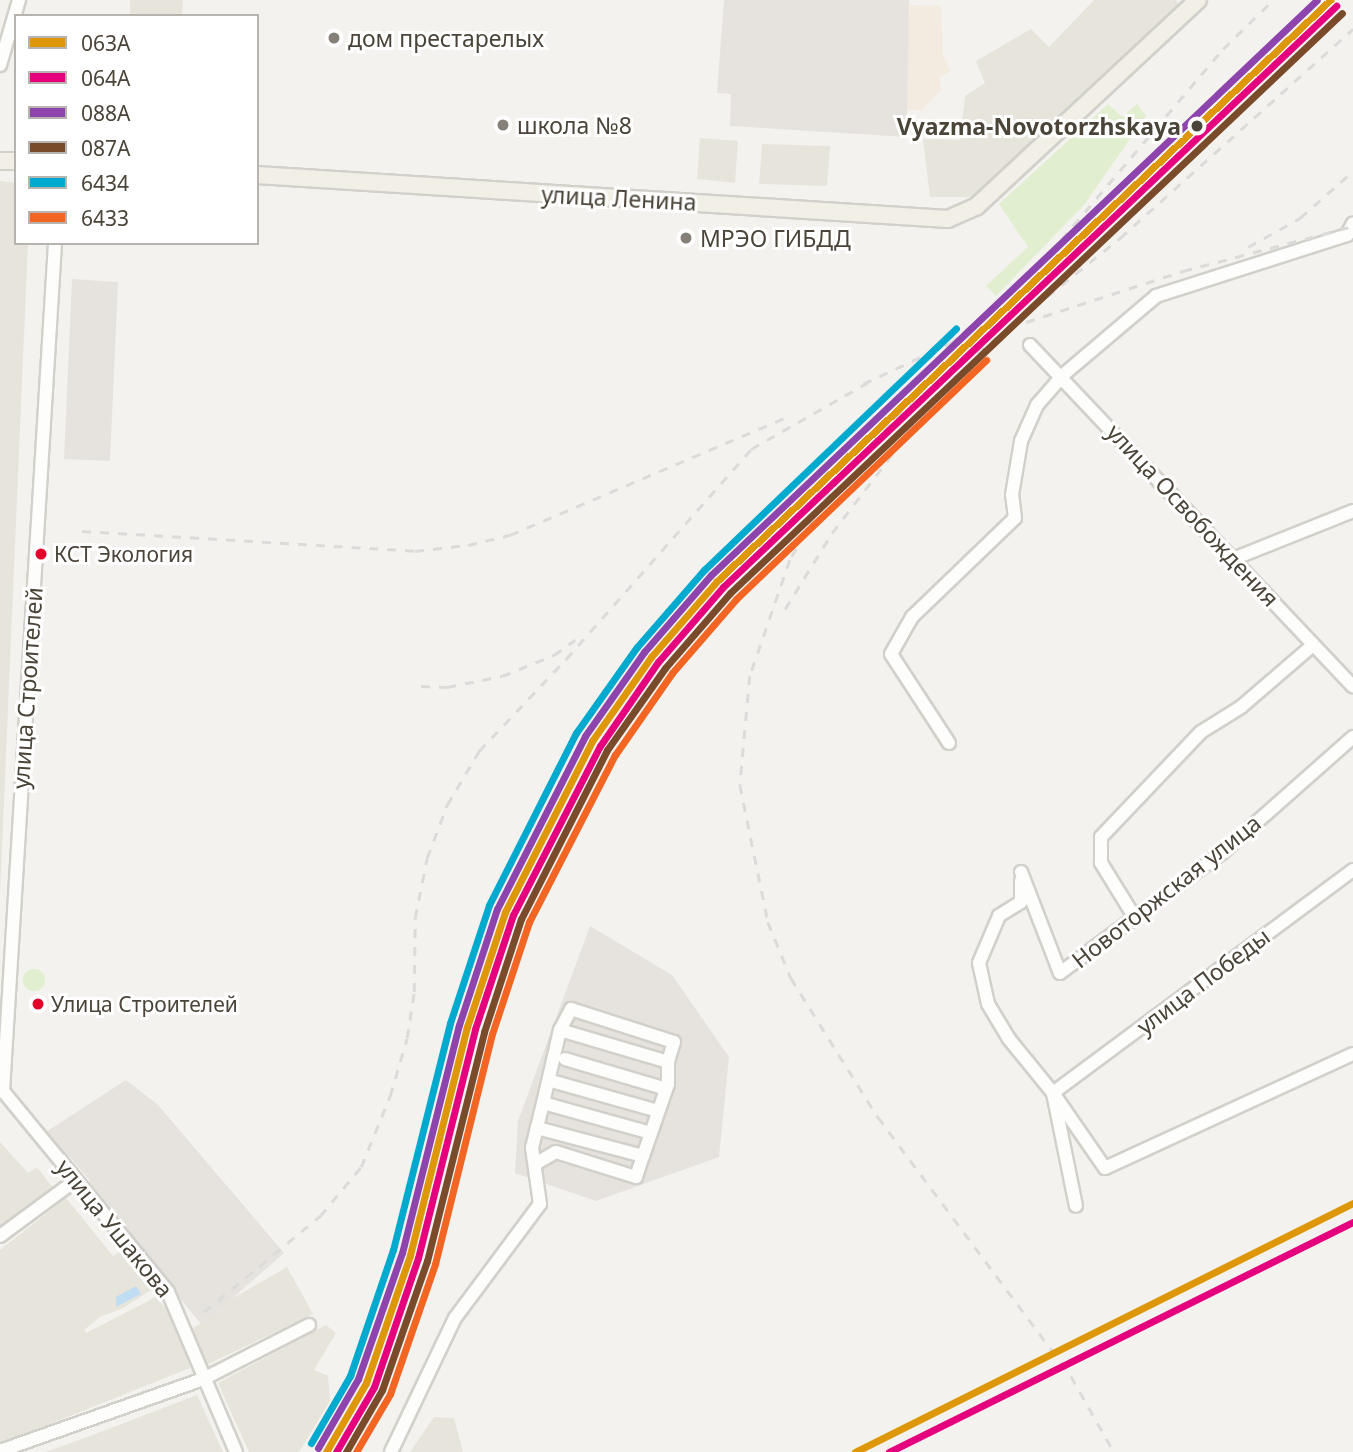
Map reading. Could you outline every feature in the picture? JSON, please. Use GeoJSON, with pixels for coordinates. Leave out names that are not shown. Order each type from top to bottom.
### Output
{"type":"FeatureCollection","features":[{"type":"Feature","properties":{"kind":"main road","name":"улица Ленина"},"geometry":{"type":"LineString","coordinates":[[259,175],[918,219],[955,218],[977,206],[1198,0]]}},
{"type":"Feature","properties":{"kind":"street"},"geometry":{"type":"LineString","coordinates":[[0,65],[14,17]]}},
{"type":"Feature","properties":{"kind":"street"},"geometry":{"type":"LineString","coordinates":[[949,743],[891,654],[912,617],[1015,517],[1012,495],[1021,441],[1037,405],[1063,375],[1156,296],[1350,235],[1353,223]]}},
{"type":"Feature","properties":{"kind":"street","name":"улица Строителей"},"geometry":{"type":"LineString","coordinates":[[1,1092],[55,245]]}},
{"type":"Feature","properties":{"kind":"street","name":"улица Освобождения"},"geometry":{"type":"LineString","coordinates":[[1030,345],[1063,375],[1353,687]]}},
{"type":"Feature","properties":{"kind":"street"},"geometry":{"type":"LineString","coordinates":[[1233,559],[1353,512]]}},
{"type":"Feature","properties":{"kind":"street"},"geometry":{"type":"LineString","coordinates":[[1135,918],[1101,863],[1101,837],[1201,732],[1241,707],[1313,645]]}},
{"type":"Feature","properties":{"kind":"street","name":"Новоторжская улица"},"geometry":{"type":"LineString","coordinates":[[1054,1093],[1009,1039],[988,1004],[979,963],[999,916],[1021,902],[1021,872],[1060,973],[1223,852],[1353,737]]}},
{"type":"Feature","properties":{"kind":"street","name":"улица Победы"},"geometry":{"type":"LineString","coordinates":[[1054,1093],[1353,870]]}},
{"type":"Feature","properties":{"kind":"street"},"geometry":{"type":"LineString","coordinates":[[391,1452],[455,1318],[540,1204],[534,1164],[537,1128],[560,1030],[571,1009],[674,1042],[668,1062],[666,1089],[636,1177],[556,1152],[534,1164]]}},
{"type":"Feature","properties":{"kind":"street"},"geometry":{"type":"LineString","coordinates":[[560,1030],[668,1062]]}},
{"type":"Feature","properties":{"kind":"street"},"geometry":{"type":"LineString","coordinates":[[1054,1093],[1105,1168],[1353,1054]]}},
{"type":"Feature","properties":{"kind":"street"},"geometry":{"type":"LineString","coordinates":[[565,1059],[666,1089]]}},
{"type":"Feature","properties":{"kind":"street"},"geometry":{"type":"LineString","coordinates":[[555,1082],[658,1111]]}},
{"type":"Feature","properties":{"kind":"street","name":"улица Ушакова"},"geometry":{"type":"LineString","coordinates":[[1,1092],[168,1292],[236,1452]]}},
{"type":"Feature","properties":{"kind":"street"},"geometry":{"type":"LineString","coordinates":[[1054,1093],[1076,1206]]}},
{"type":"Feature","properties":{"kind":"street"},"geometry":{"type":"LineString","coordinates":[[543,1103],[651,1133]]}},
{"type":"Feature","properties":{"kind":"street"},"geometry":{"type":"LineString","coordinates":[[537,1128],[643,1156]]}},
{"type":"Feature","properties":{"kind":"street"},"geometry":{"type":"LineString","coordinates":[[0,1236],[76,1180]]}},
{"type":"Feature","properties":{"kind":"street"},"geometry":{"type":"LineString","coordinates":[[0,1451],[203,1379],[309,1325]]}},
{"type":"Feature","properties":{"kind":"shaded area"},"geometry":{"type":"Polygon","coordinates":[[[130,0],[183,0],[182,14],[130,14],[130,0]]]}},
{"type":"Feature","properties":{"kind":"shaded area"},"geometry":{"type":"Polygon","coordinates":[[[724,0],[909,0],[907,137],[730,126],[731,94],[717,93],[724,0]]]}},
{"type":"Feature","properties":{"kind":"shaded area"},"geometry":{"type":"Polygon","coordinates":[[[1094,0],[1176,0],[1179,4],[976,197],[930,197],[923,139],[960,140],[965,96],[985,83],[976,61],[1031,29],[1049,47],[1094,0]]]}},
{"type":"Feature","properties":{"kind":"shaded area"},"geometry":{"type":"Polygon","coordinates":[[[909,5],[941,6],[943,55],[951,71],[940,77],[941,90],[922,110],[907,110],[909,5]]]}},
{"type":"Feature","properties":{"kind":"shaded area"},"geometry":{"type":"Polygon","coordinates":[[[700,138],[738,141],[735,183],[697,179],[700,138]]]}},
{"type":"Feature","properties":{"kind":"shaded area"},"geometry":{"type":"Polygon","coordinates":[[[762,144],[830,146],[827,186],[759,184],[762,144]]]}},
{"type":"Feature","properties":{"kind":"shaded area"},"geometry":{"type":"Polygon","coordinates":[[[0,181],[14,183],[14,245],[28,245],[0,895],[0,181]]]}},
{"type":"Feature","properties":{"kind":"shaded area"},"geometry":{"type":"Polygon","coordinates":[[[72,279],[118,282],[110,461],[64,459],[72,279]]]}},
{"type":"Feature","properties":{"kind":"shaded area"},"geometry":{"type":"Polygon","coordinates":[[[590,926],[672,975],[729,1057],[719,1157],[596,1201],[515,1173],[518,1121],[590,926]]]}},
{"type":"Feature","properties":{"kind":"shaded area"},"geometry":{"type":"Polygon","coordinates":[[[126,1080],[158,1105],[284,1253],[202,1325],[86,1185],[90,1181],[70,1157],[60,1158],[41,1135],[126,1080]]]}},
{"type":"Feature","properties":{"kind":"shaded area"},"geometry":{"type":"Polygon","coordinates":[[[0,1142],[28,1173],[37,1167],[53,1188],[0,1228],[0,1142]]]}},
{"type":"Feature","properties":{"kind":"shaded area"},"geometry":{"type":"Polygon","coordinates":[[[66,1198],[113,1256],[121,1251],[151,1290],[123,1308],[100,1317],[84,1330],[86,1333],[156,1297],[174,1318],[190,1368],[0,1444],[0,1250],[66,1198]]]}},
{"type":"Feature","properties":{"kind":"shaded area"},"geometry":{"type":"Polygon","coordinates":[[[287,1267],[313,1314],[206,1365],[191,1330],[222,1308],[221,1305],[287,1267]]]}},
{"type":"Feature","properties":{"kind":"shaded area"},"geometry":{"type":"Polygon","coordinates":[[[326,1325],[336,1333],[314,1370],[328,1376],[330,1401],[299,1452],[249,1452],[218,1383],[326,1325]]]}},
{"type":"Feature","properties":{"kind":"shaded area"},"geometry":{"type":"Polygon","coordinates":[[[197,1395],[223,1452],[45,1452],[90,1436],[197,1395]]]}},
{"type":"Feature","properties":{"kind":"shaded area"},"geometry":{"type":"Polygon","coordinates":[[[434,1417],[454,1418],[463,1452],[410,1452],[434,1417]]]}},
{"type":"Feature","properties":{"kind":"green space"},"geometry":{"type":"Polygon","coordinates":[[[1108,104],[1122,117],[1137,104],[1146,116],[1084,205],[996,296],[986,286],[1028,247],[999,204],[1108,104]]]}},
{"type":"Feature","properties":{"kind":"green space"},"geometry":{"type":"Polygon","coordinates":[[[30,969],[38,969],[45,976],[45,984],[38,991],[30,991],[23,984],[23,976],[30,969]]]}},
{"type":"Feature","properties":{"kind":"water"},"geometry":{"type":"Polygon","coordinates":[[[136,1286],[141,1294],[116,1307],[116,1297],[136,1286]]]}},
{"type":"Feature","properties":{"kind":"railway"},"geometry":{"type":"LineString","coordinates":[[1038,267],[1223,49],[1273,0]]}},
{"type":"Feature","properties":{"kind":"railway"},"geometry":{"type":"LineString","coordinates":[[977,353],[1120,238],[1353,29]]}},
{"type":"Feature","properties":{"kind":"railway"},"geometry":{"type":"LineString","coordinates":[[1248,247],[1300,218],[1353,171]]}},
{"type":"Feature","properties":{"kind":"railway"},"geometry":{"type":"LineString","coordinates":[[1026,322],[1183,271],[1353,226]]}},
{"type":"Feature","properties":{"kind":"railway"},"geometry":{"type":"LineString","coordinates":[[863,384],[951,343],[1033,272]]}},
{"type":"Feature","properties":{"kind":"railway"},"geometry":{"type":"LineString","coordinates":[[964,346],[852,465],[823,502],[790,560],[750,676],[740,785],[768,922],[791,978],[878,1117],[1071,1376],[1114,1452]]}},
{"type":"Feature","properties":{"kind":"railway"},"geometry":{"type":"LineString","coordinates":[[932,400],[987,351]]}},
{"type":"Feature","properties":{"kind":"railway"},"geometry":{"type":"LineString","coordinates":[[204,1312],[320,1216],[361,1167],[390,1096],[407,1038],[414,992],[415,918],[427,858],[447,805],[479,751],[566,659],[751,449],[872,380]]}},
{"type":"Feature","properties":{"kind":"railway"},"geometry":{"type":"LineString","coordinates":[[785,609],[832,533],[939,393]]}},
{"type":"Feature","properties":{"kind":"railway"},"geometry":{"type":"LineString","coordinates":[[82,531],[415,551],[468,545],[510,535],[789,416]]}},
{"type":"Feature","properties":{"kind":"railway"},"geometry":{"type":"LineString","coordinates":[[421,686],[447,687],[502,676],[554,655],[575,640]]}},
{"type":"Feature","properties":{"kind":"transit line","name":"088А"},"geometry":{"type":"LineString","coordinates":[[318,1448],[358,1379],[402,1253],[459,1025],[497,909],[585,736],[644,652],[711,575],[1317,0]]}},
{"type":"Feature","properties":{"kind":"transit line","name":"063А"},"geometry":{"type":"LineString","coordinates":[[326,1452],[366,1383],[410,1255],[467,1027],[505,912],[592,741],[651,657],[717,581],[1330,0]]}},
{"type":"Feature","properties":{"kind":"transit line","name":"064А"},"geometry":{"type":"LineString","coordinates":[[336,1452],[374,1387],[418,1258],[475,1029],[513,915],[600,746],[658,662],[723,587],[1336,6]]}},
{"type":"Feature","properties":{"kind":"transit line","name":"087А"},"geometry":{"type":"LineString","coordinates":[[346,1452],[382,1390],[427,1261],[484,1032],[521,919],[607,750],[665,668],[730,593],[1342,13]]}},
{"type":"Feature","properties":{"kind":"transit line","name":"6434"},"geometry":{"type":"LineString","coordinates":[[311,1443],[350,1376],[393,1250],[450,1023],[489,905],[576,733],[637,647],[704,570],[956,328]]}},
{"type":"Feature","properties":{"kind":"transit line","name":"6433"},"geometry":{"type":"LineString","coordinates":[[356,1452],[390,1394],[435,1264],[492,1034],[529,922],[615,755],[672,673],[736,599],[986,360]]}},
{"type":"Feature","properties":{"kind":"transit line","name":"063А"},"geometry":{"type":"LineString","coordinates":[[855,1452],[1353,1203]]}},
{"type":"Feature","properties":{"kind":"transit line","name":"064А"},"geometry":{"type":"LineString","coordinates":[[889,1452],[1353,1222]]}},
{"type":"Feature","properties":{"kind":"place","name":"дом престарелых"},"geometry":{"type":"Point","coordinates":[334,38]}},
{"type":"Feature","properties":{"kind":"place","name":"школа №8"},"geometry":{"type":"Point","coordinates":[503,125]}},
{"type":"Feature","properties":{"kind":"place","name":"Vyazma-Novotorzhskaya"},"geometry":{"type":"Point","coordinates":[1197,126]}},
{"type":"Feature","properties":{"kind":"place","name":"МРЭО ГИБДД"},"geometry":{"type":"Point","coordinates":[686,238]}},
{"type":"Feature","properties":{"kind":"place","name":"КСТ Экология"},"geometry":{"type":"Point","coordinates":[41,554]}},
{"type":"Feature","properties":{"kind":"place","name":"Улица Строителей"},"geometry":{"type":"Point","coordinates":[38,1004]}}]}
